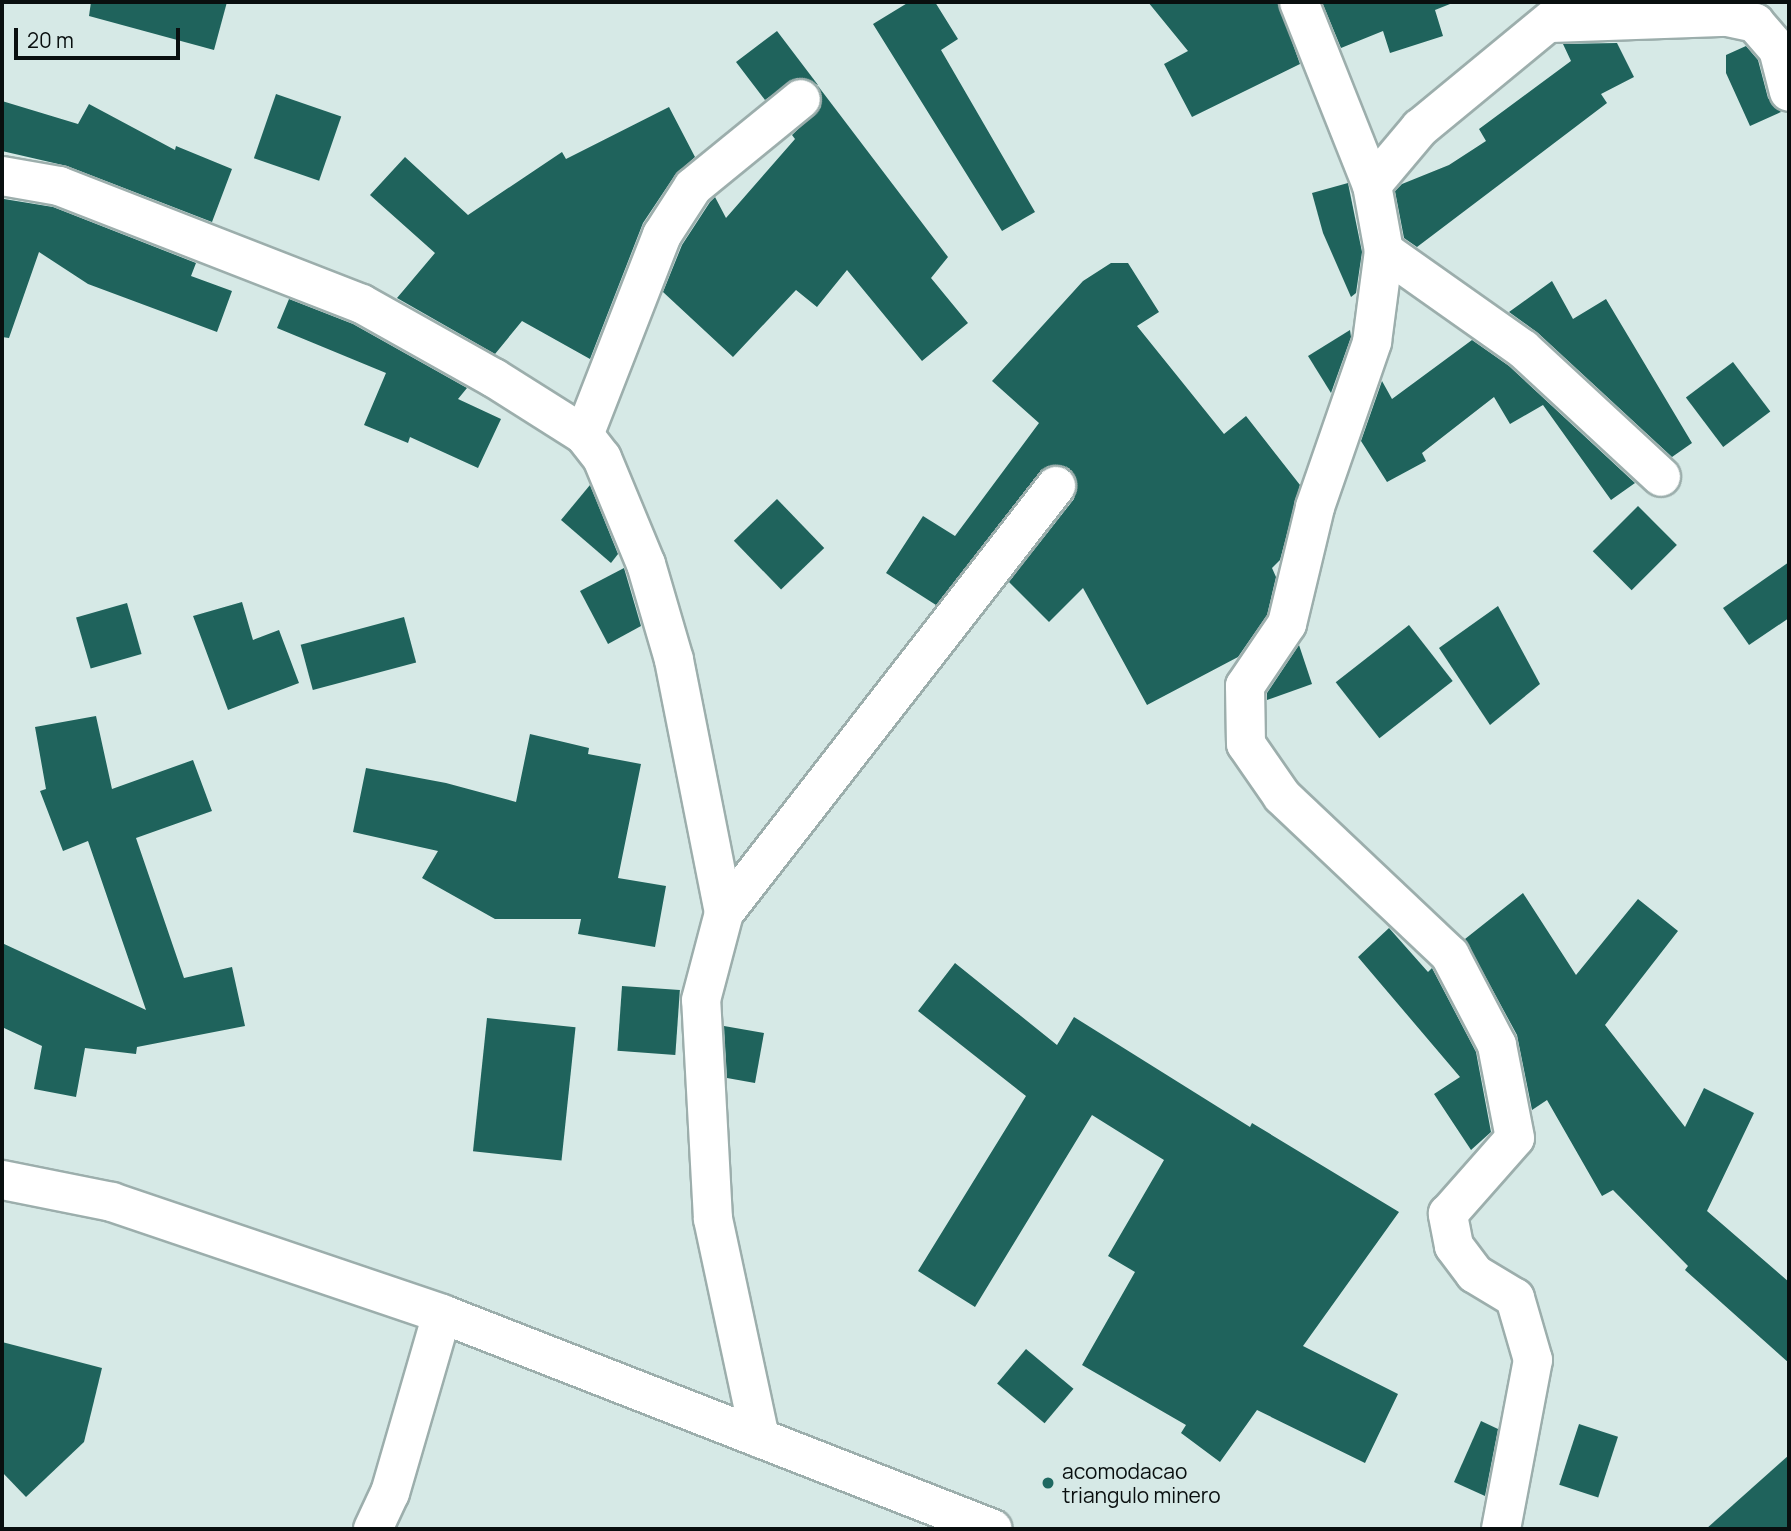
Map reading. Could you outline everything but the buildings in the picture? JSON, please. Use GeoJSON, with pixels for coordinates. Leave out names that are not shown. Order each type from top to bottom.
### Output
{"type":"FeatureCollection","features":[{"type":"Feature","properties":{"kind":"street"},"geometry":{"type":"LineString","coordinates":[[1299,2],[1372,185],[1384,251],[1372,342],[1315,507],[1287,624],[1245,686],[1246,744],[1282,796],[1450,955],[1497,1045],[1515,1138],[1448,1214],[1454,1245],[1475,1274],[1514,1298],[1534,1360],[1501,1529]]}},
{"type":"Feature","properties":{"kind":"street"},"geometry":{"type":"LineString","coordinates":[[1372,185],[1420,128],[1562,12],[1727,17],[1755,23],[1778,49],[1789,92]]}},
{"type":"Feature","properties":{"kind":"street"},"geometry":{"type":"LineString","coordinates":[[584,435],[662,235],[693,187],[802,99]]}},
{"type":"Feature","properties":{"kind":"street"},"geometry":{"type":"LineString","coordinates":[[2,176],[59,186],[362,304],[494,378],[584,435],[607,468],[646,564],[674,660],[724,913]]}},
{"type":"Feature","properties":{"kind":"street"},"geometry":{"type":"LineString","coordinates":[[1384,251],[1523,349],[1661,477]]}},
{"type":"Feature","properties":{"kind":"street"},"geometry":{"type":"LineString","coordinates":[[760,1438],[713,1219],[701,1000],[724,913],[1056,486]]}},
{"type":"Feature","properties":{"kind":"street"},"geometry":{"type":"LineString","coordinates":[[2,1180],[112,1202],[442,1314],[993,1529]]}},
{"type":"Feature","properties":{"kind":"street"},"geometry":{"type":"LineString","coordinates":[[373,1529],[390,1493],[442,1314]]}},
{"type":"Feature","properties":{"kind":"place","name":"acomodacao triangulo minero"},"geometry":{"type":"Point","coordinates":[1048,1483]}}]}
